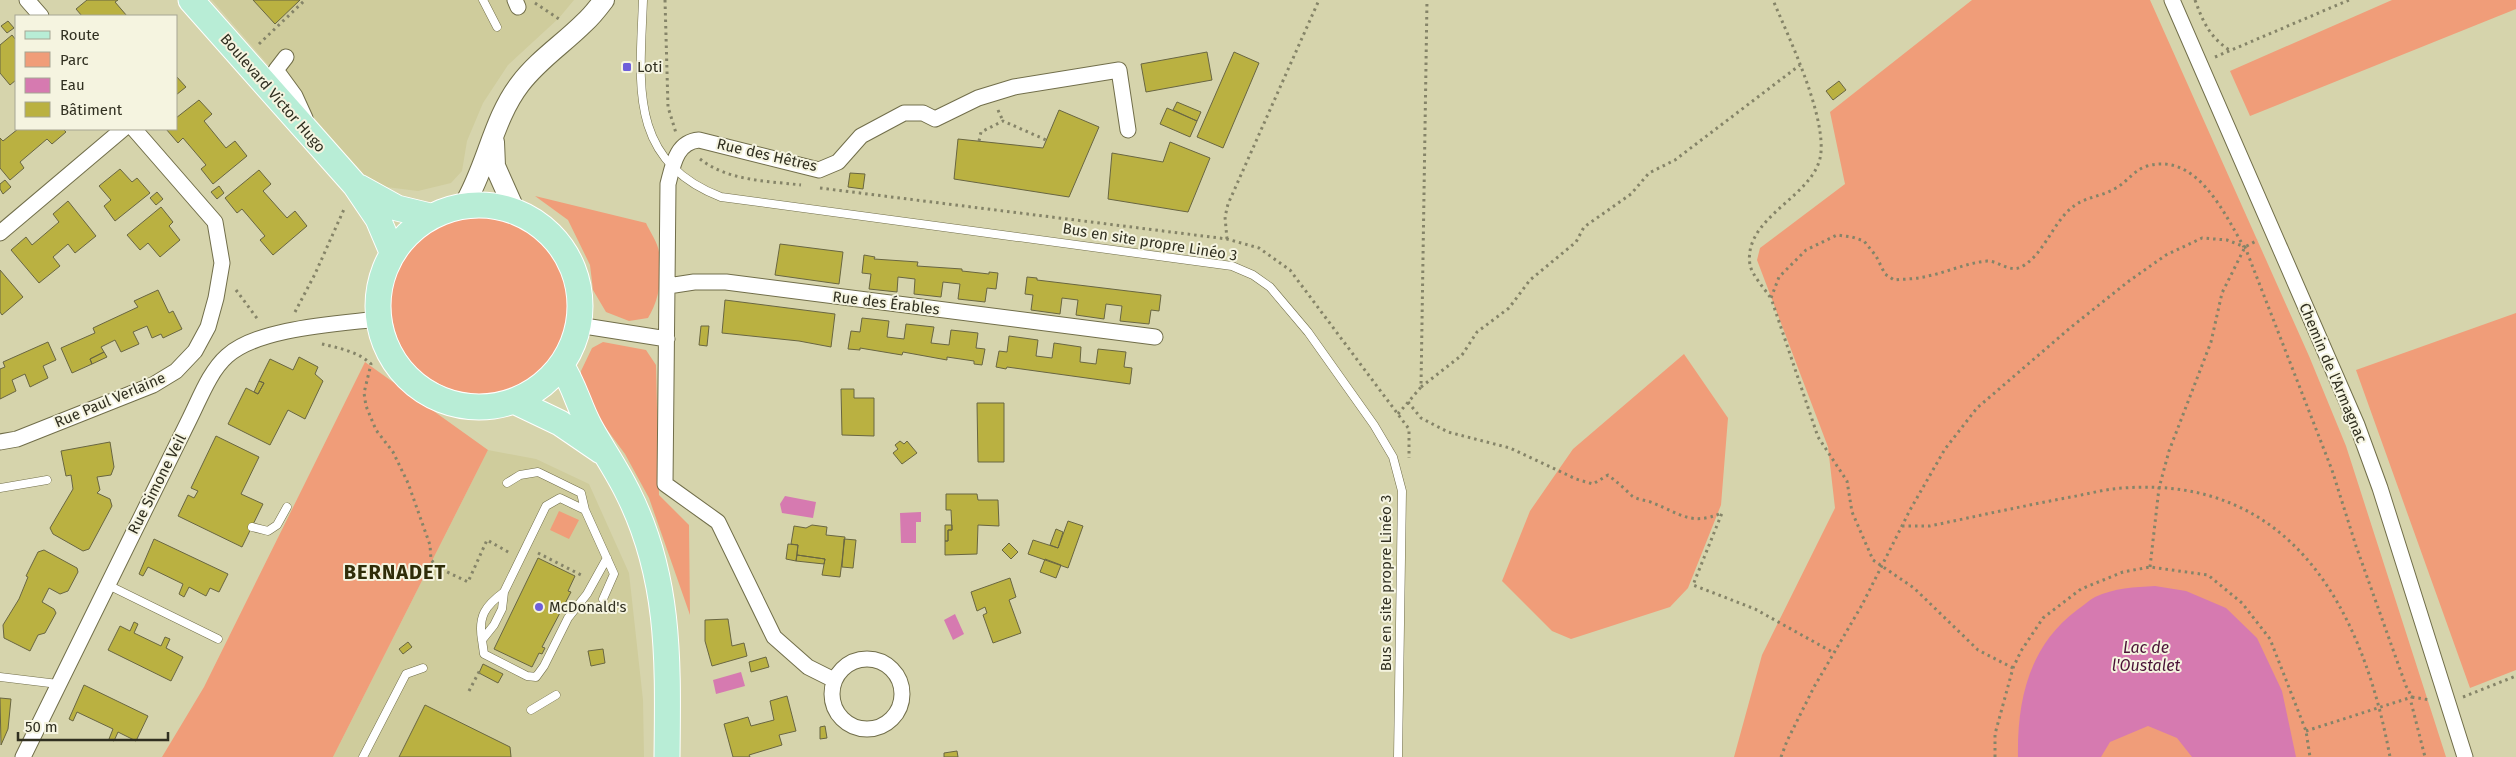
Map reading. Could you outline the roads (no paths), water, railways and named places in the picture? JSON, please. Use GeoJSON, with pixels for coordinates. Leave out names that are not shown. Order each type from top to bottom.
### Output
{"type":"FeatureCollection","features":[{"type":"Feature","properties":{"kind":"main road","name":"Boulevard Victor Hugo"},"geometry":{"type":"LineString","coordinates":[[191,0],[355,185],[378,219],[392,252]]}},
{"type":"Feature","properties":{"kind":"main road","name":"Boulevard Victor Hugo"},"geometry":{"type":"LineString","coordinates":[[355,185],[397,208],[430,216]]}},
{"type":"Feature","properties":{"kind":"main road"},"geometry":{"type":"LineString","coordinates":[[464,205],[490,205],[515,211],[545,229],[567,256],[579,290],[578,325],[572,346],[561,365],[540,386],[514,401],[485,407],[454,404],[426,393],[403,374],[386,348],[378,319],[379,284],[392,252],[409,232],[430,216],[464,205]]}},
{"type":"Feature","properties":{"kind":"main road"},"geometry":{"type":"LineString","coordinates":[[561,365],[568,375],[584,416],[632,501],[659,580],[666,628],[668,660],[666,757]]}},
{"type":"Feature","properties":{"kind":"main road"},"geometry":{"type":"LineString","coordinates":[[514,401],[560,422],[605,454]]}},
{"type":"Feature","properties":{"kind":"street"},"geometry":{"type":"LineString","coordinates":[[27,0],[40,15]]}},
{"type":"Feature","properties":{"kind":"street"},"geometry":{"type":"LineString","coordinates":[[464,205],[477,181],[502,114],[520,84],[539,63],[586,22],[604,0]]}},
{"type":"Feature","properties":{"kind":"street","name":"Chemin de l'Armagnac"},"geometry":{"type":"LineString","coordinates":[[2172,0],[2356,425],[2380,488],[2465,757]]}},
{"type":"Feature","properties":{"kind":"street"},"geometry":{"type":"LineString","coordinates":[[286,58],[276,70],[295,96],[316,142]]}},
{"type":"Feature","properties":{"kind":"street","name":"Rue des Hêtres"},"geometry":{"type":"LineString","coordinates":[[668,286],[668,184],[677,154],[690,141],[699,140],[819,170],[838,162],[861,136],[904,113],[923,113],[935,119],[978,98],[1014,87],[1119,70],[1128,130]]}},
{"type":"Feature","properties":{"kind":"street"},"geometry":{"type":"LineString","coordinates":[[0,233],[122,130]]}},
{"type":"Feature","properties":{"kind":"street","name":"Rue Paul Verlaine"},"geometry":{"type":"LineString","coordinates":[[0,442],[17,439],[153,385],[176,371],[195,351],[208,327],[216,298],[222,263],[215,222],[135,130]]}},
{"type":"Feature","properties":{"kind":"street"},"geometry":{"type":"LineString","coordinates":[[494,138],[495,166],[515,211]]}},
{"type":"Feature","properties":{"kind":"street","name":"Rue des Érables"},"geometry":{"type":"LineString","coordinates":[[668,286],[694,282],[726,282],[1155,337]]}},
{"type":"Feature","properties":{"kind":"street"},"geometry":{"type":"LineString","coordinates":[[668,286],[665,484],[718,522],[774,638],[808,667],[834,680]]}},
{"type":"Feature","properties":{"kind":"street","name":"Rue Simone Veil"},"geometry":{"type":"LineString","coordinates":[[23,757],[106,584],[211,377],[226,356],[257,338],[378,319]]}},
{"type":"Feature","properties":{"kind":"street"},"geometry":{"type":"LineString","coordinates":[[578,325],[667,339]]}},
{"type":"Feature","properties":{"kind":"street"},"geometry":{"type":"LineString","coordinates":[[870,658],[882,661],[894,672],[902,687],[902,699],[898,710],[891,720],[881,726],[869,729],[857,728],[846,723],[838,714],[832,698],[834,680],[840,670],[854,661],[870,658]]}},
{"type":"Feature","properties":{"kind":"lane"},"geometry":{"type":"LineString","coordinates":[[483,0],[498,26]]}},
{"type":"Feature","properties":{"kind":"lane","name":"Bus en site propre Linéo 3"},"geometry":{"type":"LineString","coordinates":[[642,0],[642,96],[646,120],[659,152],[672,168],[704,191],[721,197],[1232,266],[1253,275],[1270,287],[1314,340],[1374,425],[1394,457],[1402,491],[1398,757]]}},
{"type":"Feature","properties":{"kind":"lane"},"geometry":{"type":"LineString","coordinates":[[508,483],[520,475],[538,472],[581,493],[585,510],[614,574],[603,599]]}},
{"type":"Feature","properties":{"kind":"lane"},"geometry":{"type":"LineString","coordinates":[[0,488],[47,480]]}},
{"type":"Feature","properties":{"kind":"lane"},"geometry":{"type":"LineString","coordinates":[[482,640],[502,609],[504,592],[546,506],[560,498],[585,510]]}},
{"type":"Feature","properties":{"kind":"lane"},"geometry":{"type":"LineString","coordinates":[[252,526],[268,531],[278,525],[287,507]]}},
{"type":"Feature","properties":{"kind":"lane"},"geometry":{"type":"LineString","coordinates":[[504,592],[489,603],[479,624],[484,654],[527,676],[536,677],[544,666],[568,618],[607,558]]}},
{"type":"Feature","properties":{"kind":"lane"},"geometry":{"type":"LineString","coordinates":[[106,584],[218,639]]}},
{"type":"Feature","properties":{"kind":"lane"},"geometry":{"type":"LineString","coordinates":[[363,757],[406,674],[423,668]]}},
{"type":"Feature","properties":{"kind":"lane"},"geometry":{"type":"LineString","coordinates":[[0,677],[58,684]]}},
{"type":"Feature","properties":{"kind":"lane"},"geometry":{"type":"LineString","coordinates":[[531,710],[556,695]]}},
{"type":"Feature","properties":{"kind":"water"},"geometry":{"type":"Polygon","coordinates":[[[785,496],[816,502],[813,518],[782,513],[780,504],[785,496]]]}},
{"type":"Feature","properties":{"kind":"water"},"geometry":{"type":"Polygon","coordinates":[[[921,512],[921,522],[916,522],[916,543],[901,543],[900,513],[921,512]]]}},
{"type":"Feature","properties":{"kind":"water","name":"Lac de l'Oustalet"},"geometry":{"type":"Polygon","coordinates":[[[2155,586],[2186,591],[2226,608],[2257,638],[2282,691],[2296,757],[2192,757],[2177,738],[2148,726],[2110,742],[2101,757],[2018,757],[2020,715],[2024,695],[2029,676],[2047,640],[2061,624],[2095,597],[2117,590],[2155,586]]]}},
{"type":"Feature","properties":{"kind":"water"},"geometry":{"type":"Polygon","coordinates":[[[955,614],[964,634],[953,640],[944,620],[955,614]]]}},
{"type":"Feature","properties":{"kind":"water"},"geometry":{"type":"Polygon","coordinates":[[[741,672],[745,686],[716,694],[713,680],[741,672]]]}},
{"type":"Feature","properties":{"kind":"place","name":"Loti"},"geometry":{"type":"Point","coordinates":[627,67]}},
{"type":"Feature","properties":{"kind":"place","name":"McDonald's"},"geometry":{"type":"Point","coordinates":[539,607]}},
{"type":"Feature","properties":{"kind":"district","name":"BERNADET"},"geometry":{"type":"Point","coordinates":[395,572]}}]}
